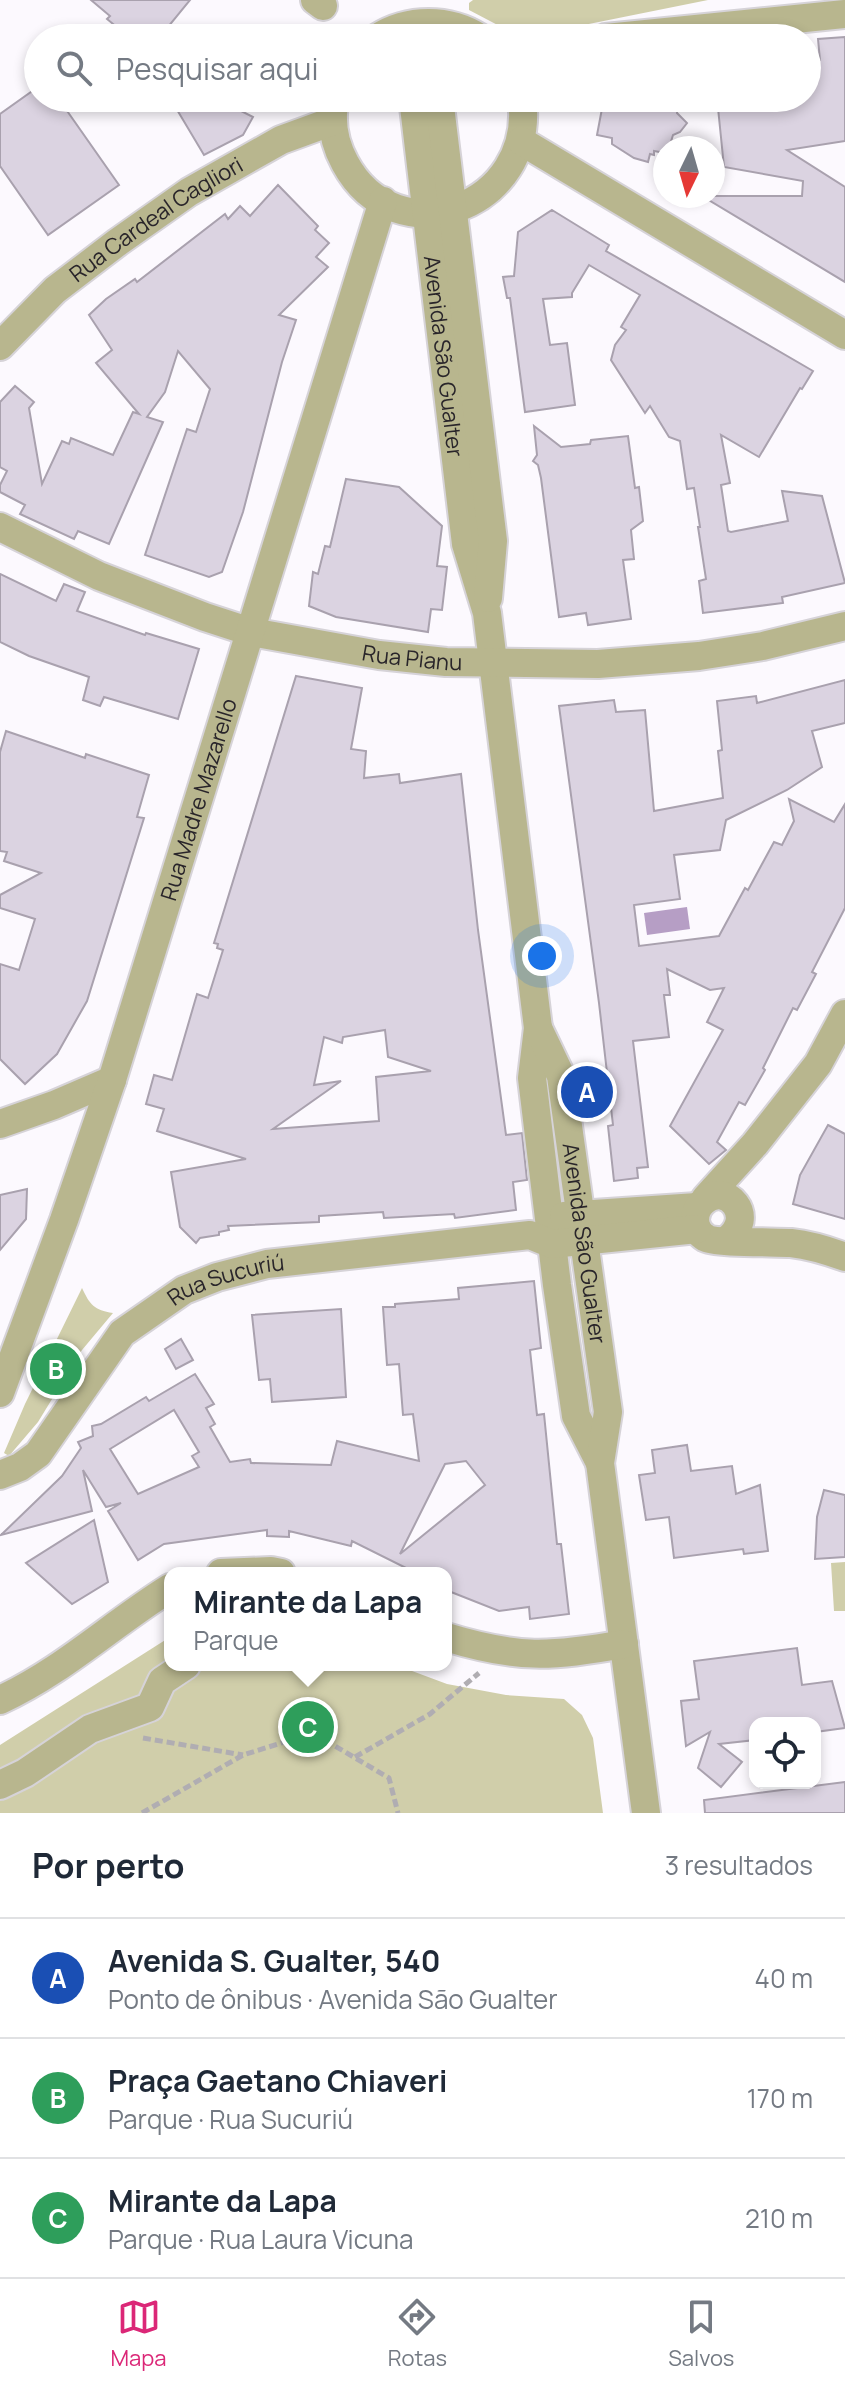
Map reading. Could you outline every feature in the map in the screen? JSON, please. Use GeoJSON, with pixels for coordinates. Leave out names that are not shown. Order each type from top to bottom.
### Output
{"type":"FeatureCollection","features":[{"type":"Feature","properties":{"kind":"street"},"geometry":{"type":"LineString","coordinates":[[745,24],[845,14]]}},
{"type":"Feature","properties":{"kind":"street"},"geometry":{"type":"LineString","coordinates":[[417,21],[438,24]]}},
{"type":"Feature","properties":{"kind":"street","name":"Rua Cardeal Cagliori"},"geometry":{"type":"LineString","coordinates":[[0,346],[55,290],[118,242],[189,192],[330,112]]}},
{"type":"Feature","properties":{"kind":"street"},"geometry":{"type":"LineString","coordinates":[[334,112],[340,153],[364,187],[383,201],[404,209],[439,211],[469,204],[497,184],[508,171],[525,112],[845,335]]}},
{"type":"Feature","properties":{"kind":"street","name":"Avenida São Gualter"},"geometry":{"type":"LineString","coordinates":[[416,112],[439,211]]}},
{"type":"Feature","properties":{"kind":"street","name":"Avenida São Gualter"},"geometry":{"type":"LineString","coordinates":[[439,112],[439,211],[466,544],[487,613],[538,1028],[532,1078],[543,1232],[576,1416],[600,1463]]}},
{"type":"Feature","properties":{"kind":"street","name":"Rua Madre Mazarello"},"geometry":{"type":"LineString","coordinates":[[0,1393],[112,1080],[383,201]]}},
{"type":"Feature","properties":{"kind":"street","name":"Rua Pianu"},"geometry":{"type":"LineString","coordinates":[[0,527],[99,576],[205,617],[251,632],[379,655],[446,662],[598,664],[699,656],[763,646],[845,626]]}},
{"type":"Feature","properties":{"kind":"street"},"geometry":{"type":"LineString","coordinates":[[794,1243],[716,1242],[705,1238],[714,1209],[755,1144],[818,1064],[845,1014]]}},
{"type":"Feature","properties":{"kind":"street","name":"Avenida São Gualter"},"geometry":{"type":"LineString","coordinates":[[538,1028],[561,1076],[608,1412],[600,1463],[646,1813]]}},
{"type":"Feature","properties":{"kind":"street"},"geometry":{"type":"LineString","coordinates":[[0,1124],[112,1080]]}},
{"type":"Feature","properties":{"kind":"street"},"geometry":{"type":"LineString","coordinates":[[714,1209],[794,1243],[845,1257]]}},
{"type":"Feature","properties":{"kind":"street","name":"Rua Sucuriú"},"geometry":{"type":"LineString","coordinates":[[0,1475],[20,1467],[38,1454],[122,1333],[184,1290],[217,1277],[267,1264],[714,1209]]}},
{"type":"Feature","properties":{"kind":"street"},"geometry":{"type":"LineString","coordinates":[[0,1700],[51,1673],[164,1592]]}},
{"type":"Feature","properties":{"kind":"street"},"geometry":{"type":"LineString","coordinates":[[452,1639],[527,1656],[568,1654],[624,1644]]}},
{"type":"Feature","properties":{"kind":"street"},"geometry":{"type":"LineString","coordinates":[[0,1785],[25,1773],[90,1729],[150,1707],[162,1681],[177,1671]]}},
{"type":"Feature","properties":{"kind":"path"},"geometry":{"type":"LineString","coordinates":[[355,1757],[430,1714],[503,1652]]}},
{"type":"Feature","properties":{"kind":"path"},"geometry":{"type":"LineString","coordinates":[[142,1813],[243,1755],[313,1733],[389,1778],[398,1813]]}},
{"type":"Feature","properties":{"kind":"path"},"geometry":{"type":"LineString","coordinates":[[136,1737],[243,1755]]}},
{"type":"Feature","properties":{"kind":"shaded area"},"geometry":{"type":"Polygon","coordinates":[[[473,0],[708,0],[589,24],[496,24],[469,10],[469,3],[473,0]]]}},
{"type":"Feature","properties":{"kind":"shaded area"},"geometry":{"type":"Polygon","coordinates":[[[687,907],[690,929],[647,935],[644,913],[687,907]]]}},
{"type":"Feature","properties":{"kind":"shaded area"},"geometry":{"type":"Polygon","coordinates":[[[82,1288],[93,1306],[113,1313],[82,1350],[38,1422],[9,1456],[4,1453],[25,1404],[82,1288]]]}},
{"type":"Feature","properties":{"kind":"shaded area"},"geometry":{"type":"Polygon","coordinates":[[[845,1562],[845,1611],[834,1611],[831,1563],[845,1562]]]}},
{"type":"Feature","properties":{"kind":"shaded area"},"geometry":{"type":"Polygon","coordinates":[[[164,1641],[164,1671],[412,1671],[447,1684],[506,1695],[564,1699],[582,1715],[593,1738],[603,1813],[0,1813],[0,1745],[164,1641]]]}},
{"type":"Feature","properties":{"kind":"building"},"geometry":{"type":"Polygon","coordinates":[[[91,0],[190,0],[170,24],[113,24],[107,19],[110,16],[91,0]]]}},
{"type":"Feature","properties":{"kind":"building"},"geometry":{"type":"Polygon","coordinates":[[[845,37],[845,141],[787,150],[845,187],[845,282],[722,208],[725,208],[725,196],[802,196],[803,181],[725,167],[725,136],[721,136],[718,112],[821,112],[821,39],[845,37]]]}},
{"type":"Feature","properties":{"kind":"building"},"geometry":{"type":"Polygon","coordinates":[[[24,97],[24,112],[68,112],[119,185],[48,235],[0,166],[0,114],[24,97]]]}},
{"type":"Feature","properties":{"kind":"building"},"geometry":{"type":"Polygon","coordinates":[[[178,112],[243,112],[253,117],[243,135],[204,155],[178,112]]]}},
{"type":"Feature","properties":{"kind":"building"},"geometry":{"type":"Polygon","coordinates":[[[601,112],[677,112],[687,123],[673,136],[653,136],[653,155],[650,154],[648,162],[634,158],[612,144],[612,138],[597,135],[601,112]]]}},
{"type":"Feature","properties":{"kind":"building"},"geometry":{"type":"Polygon","coordinates":[[[278,185],[318,226],[315,230],[329,243],[316,257],[328,267],[279,315],[296,320],[243,512],[222,572],[209,577],[145,555],[187,429],[196,432],[210,389],[178,351],[165,392],[147,417],[163,422],[109,544],[78,531],[74,539],[20,514],[25,505],[0,492],[7,471],[0,467],[0,402],[15,386],[34,402],[29,408],[42,484],[62,441],[69,444],[71,438],[113,455],[133,412],[139,414],[96,363],[112,350],[89,315],[106,299],[135,279],[137,282],[225,214],[228,219],[240,206],[250,216],[278,185]]]}},
{"type":"Feature","properties":{"kind":"building"},"geometry":{"type":"Polygon","coordinates":[[[552,210],[609,245],[606,251],[813,371],[759,457],[721,435],[730,483],[721,485],[728,531],[731,532],[788,521],[782,491],[822,496],[845,583],[782,597],[783,603],[703,613],[699,581],[706,579],[700,527],[694,488],[687,489],[680,441],[669,437],[650,406],[645,413],[611,360],[615,345],[626,330],[621,327],[640,295],[589,265],[572,297],[543,299],[550,345],[567,343],[575,405],[525,412],[510,298],[507,298],[503,277],[514,276],[518,232],[552,210]]]}},
{"type":"Feature","properties":{"kind":"building"},"geometry":{"type":"Polygon","coordinates":[[[534,426],[561,447],[628,436],[643,521],[631,530],[634,559],[623,560],[631,619],[588,625],[586,613],[559,617],[541,478],[538,465],[533,461],[537,455],[534,426]]]}},
{"type":"Feature","properties":{"kind":"building"},"geometry":{"type":"Polygon","coordinates":[[[346,479],[399,487],[442,526],[437,566],[447,567],[442,610],[431,609],[428,632],[336,617],[309,606],[313,572],[318,574],[325,546],[330,547],[346,479]]]}},
{"type":"Feature","properties":{"kind":"building"},"geometry":{"type":"Polygon","coordinates":[[[0,574],[56,601],[64,584],[85,592],[77,611],[145,635],[199,649],[178,719],[104,697],[100,706],[83,700],[89,677],[29,656],[0,642],[0,574]]]}},
{"type":"Feature","properties":{"kind":"building"},"geometry":{"type":"Polygon","coordinates":[[[296,676],[362,688],[351,749],[366,751],[364,778],[399,774],[400,783],[461,774],[478,930],[506,1135],[522,1133],[527,1180],[513,1182],[516,1210],[455,1218],[454,1214],[384,1218],[383,1212],[319,1216],[319,1222],[228,1226],[229,1230],[200,1238],[196,1243],[180,1227],[171,1172],[246,1159],[157,1131],[164,1109],[146,1104],[154,1075],[172,1080],[197,994],[208,998],[223,950],[214,943],[296,676]],[[385,1030],[343,1037],[342,1043],[324,1037],[314,1085],[341,1081],[273,1129],[379,1121],[376,1077],[431,1071],[388,1057],[385,1030]]]}},
{"type":"Feature","properties":{"kind":"building"},"geometry":{"type":"Polygon","coordinates":[[[845,680],[845,723],[812,731],[822,767],[787,790],[726,820],[720,850],[674,855],[680,899],[634,905],[639,946],[719,936],[774,842],[782,845],[794,821],[789,799],[834,822],[845,804],[845,908],[812,972],[816,974],[797,1010],[793,1008],[763,1068],[765,1070],[745,1105],[739,1102],[717,1142],[726,1150],[709,1164],[670,1126],[723,1030],[707,1022],[724,988],[710,990],[667,969],[670,995],[664,995],[669,1037],[633,1041],[648,1167],[637,1168],[638,1178],[614,1181],[608,1126],[613,1125],[599,1003],[559,706],[614,700],[616,712],[645,710],[654,811],[723,798],[717,701],[756,696],[757,703],[845,680]]]}},
{"type":"Feature","properties":{"kind":"building"},"geometry":{"type":"Polygon","coordinates":[[[6,731],[85,758],[86,754],[149,775],[137,817],[144,818],[87,1001],[57,1054],[25,1084],[0,1059],[0,964],[19,970],[35,919],[0,908],[0,895],[41,873],[4,861],[7,852],[0,851],[0,752],[6,731]]]}},
{"type":"Feature","properties":{"kind":"building"},"geometry":{"type":"Polygon","coordinates":[[[828,1125],[845,1134],[845,1219],[793,1204],[800,1175],[828,1125]]]}},
{"type":"Feature","properties":{"kind":"building"},"geometry":{"type":"Polygon","coordinates":[[[27,1189],[26,1219],[0,1250],[0,1195],[27,1189]]]}},
{"type":"Feature","properties":{"kind":"building"},"geometry":{"type":"Polygon","coordinates":[[[534,1281],[541,1348],[530,1350],[537,1415],[544,1414],[557,1544],[561,1544],[569,1614],[530,1619],[529,1607],[499,1611],[452,1592],[452,1567],[404,1567],[352,1541],[351,1546],[289,1531],[289,1537],[267,1536],[267,1530],[164,1544],[138,1560],[108,1511],[121,1503],[106,1507],[83,1470],[92,1511],[1,1535],[62,1476],[81,1448],[78,1442],[93,1436],[92,1426],[101,1424],[146,1397],[149,1401],[195,1374],[214,1404],[206,1408],[215,1424],[210,1427],[230,1462],[250,1459],[251,1463],[331,1465],[337,1441],[419,1461],[413,1414],[403,1415],[399,1364],[387,1365],[383,1307],[459,1299],[458,1288],[534,1281]],[[174,1410],[110,1449],[138,1494],[199,1467],[192,1456],[199,1452],[174,1410]],[[466,1461],[445,1464],[400,1554],[485,1485],[466,1461]]]}},
{"type":"Feature","properties":{"kind":"building"},"geometry":{"type":"Polygon","coordinates":[[[341,1309],[346,1397],[272,1402],[270,1379],[259,1380],[252,1315],[341,1309]]]}},
{"type":"Feature","properties":{"kind":"building"},"geometry":{"type":"Polygon","coordinates":[[[181,1339],[193,1360],[176,1369],[165,1349],[181,1339]]]}},
{"type":"Feature","properties":{"kind":"building"},"geometry":{"type":"Polygon","coordinates":[[[687,1445],[691,1471],[732,1466],[736,1494],[760,1485],[768,1551],[744,1554],[743,1549],[674,1558],[669,1517],[646,1520],[639,1475],[655,1473],[652,1450],[687,1445]]]}},
{"type":"Feature","properties":{"kind":"building"},"geometry":{"type":"Polygon","coordinates":[[[824,1490],[845,1495],[845,1557],[815,1559],[817,1517],[824,1490]]]}},
{"type":"Feature","properties":{"kind":"building"},"geometry":{"type":"Polygon","coordinates":[[[94,1520],[108,1582],[72,1604],[26,1563],[94,1520]]]}},
{"type":"Feature","properties":{"kind":"building"},"geometry":{"type":"Polygon","coordinates":[[[797,1648],[802,1685],[832,1681],[845,1728],[821,1731],[821,1717],[749,1717],[749,1741],[719,1744],[742,1762],[721,1787],[698,1768],[710,1732],[686,1746],[681,1701],[699,1699],[694,1661],[797,1648]]]}},
{"type":"Feature","properties":{"kind":"building"},"geometry":{"type":"Polygon","coordinates":[[[845,1782],[845,1813],[705,1813],[704,1800],[790,1789],[821,1789],[821,1785],[845,1782]]]}},
{"type":"Feature","properties":{"kind":"place","name":"Avenida S. Gualter, 540"},"geometry":{"type":"Point","coordinates":[587,1092]}},
{"type":"Feature","properties":{"kind":"place","name":"Praça Gaetano Chiaveri"},"geometry":{"type":"Point","coordinates":[56,1369]}},
{"type":"Feature","properties":{"kind":"place","name":"Mirante da Lapa"},"geometry":{"type":"Point","coordinates":[308,1727]}}]}
